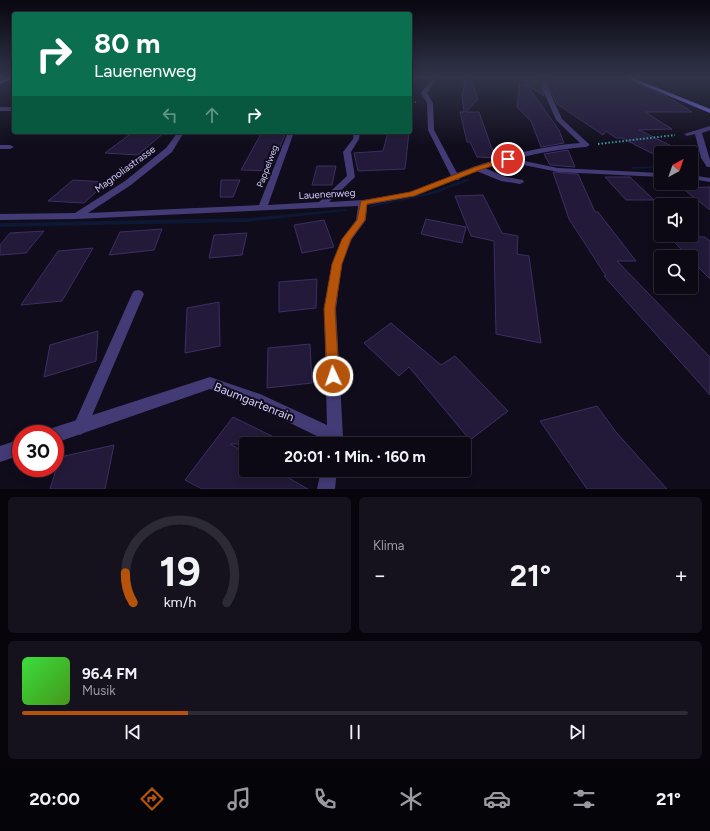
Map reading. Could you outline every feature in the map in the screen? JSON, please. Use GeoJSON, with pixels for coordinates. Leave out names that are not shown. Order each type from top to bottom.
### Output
{"type":"FeatureCollection","features":[{"type":"Feature","properties":{"kind":"street"},"geometry":{"type":"LineString","coordinates":[[429,101],[431,130],[456,178]]}},
{"type":"Feature","properties":{"kind":"street"},"geometry":{"type":"LineString","coordinates":[[551,101],[559,120],[586,145]]}},
{"type":"Feature","properties":{"kind":"street"},"geometry":{"type":"LineString","coordinates":[[685,101],[710,111]]}},
{"type":"Feature","properties":{"kind":"street"},"geometry":{"type":"LineString","coordinates":[[0,109],[12,109]]}},
{"type":"Feature","properties":{"kind":"street"},"geometry":{"type":"LineString","coordinates":[[687,134],[710,128]]}},
{"type":"Feature","properties":{"kind":"street"},"geometry":{"type":"LineString","coordinates":[[698,132],[705,158],[710,165]]}},
{"type":"Feature","properties":{"kind":"street","name":"Magnoliastrasse"},"geometry":{"type":"LineString","coordinates":[[76,216],[128,183],[169,150],[180,134]]}},
{"type":"Feature","properties":{"kind":"street","name":"Pappelweg"},"geometry":{"type":"LineString","coordinates":[[262,208],[290,134]]}},
{"type":"Feature","properties":{"kind":"street"},"geometry":{"type":"LineString","coordinates":[[321,205],[352,177],[347,152],[356,139],[357,134]]}},
{"type":"Feature","properties":{"kind":"street","name":"Lauenenweg"},"geometry":{"type":"LineString","coordinates":[[0,217],[76,216],[363,203],[412,194],[456,178],[477,168],[508,159],[560,147],[586,145]]}},
{"type":"Feature","properties":{"kind":"street"},"geometry":{"type":"LineString","coordinates":[[0,147],[10,147]]}},
{"type":"Feature","properties":{"kind":"street"},"geometry":{"type":"LineString","coordinates":[[508,159],[558,170],[654,175]]}},
{"type":"Feature","properties":{"kind":"street"},"geometry":{"type":"LineString","coordinates":[[477,168],[520,182]]}},
{"type":"Feature","properties":{"kind":"street"},"geometry":{"type":"LineString","coordinates":[[698,178],[710,180]]}},
{"type":"Feature","properties":{"kind":"street"},"geometry":{"type":"LineString","coordinates":[[335,437],[330,309],[337,264],[346,239],[361,220],[363,203]]}},
{"type":"Feature","properties":{"kind":"street"},"geometry":{"type":"LineString","coordinates":[[80,427],[138,294]]}},
{"type":"Feature","properties":{"kind":"street","name":"Baumgartenrain"},"geometry":{"type":"LineString","coordinates":[[64,432],[210,383],[255,399],[329,437]]}},
{"type":"Feature","properties":{"kind":"street"},"geometry":{"type":"LineString","coordinates":[[0,454],[12,450]]}},
{"type":"Feature","properties":{"kind":"street"},"geometry":{"type":"LineString","coordinates":[[326,489],[328,477]]}},
{"type":"Feature","properties":{"kind":"path"},"geometry":{"type":"LineString","coordinates":[[586,145],[626,142],[671,135]]}},
{"type":"Feature","properties":{"kind":"building"},"geometry":{"type":"Polygon","coordinates":[[[463,101],[476,101],[466,112],[479,112],[491,146],[497,158],[477,157],[470,142],[467,142],[460,112],[464,112],[463,101]]]}},
{"type":"Feature","properties":{"kind":"building"},"geometry":{"type":"Polygon","coordinates":[[[518,101],[538,101],[559,130],[564,143],[541,147],[531,121],[517,107],[518,101]]]}},
{"type":"Feature","properties":{"kind":"building"},"geometry":{"type":"Polygon","coordinates":[[[555,101],[674,101],[692,112],[645,112],[672,129],[639,130],[672,146],[654,146],[654,154],[622,138],[616,138],[606,131],[603,135],[557,104],[555,101]]]}},
{"type":"Feature","properties":{"kind":"building"},"geometry":{"type":"Polygon","coordinates":[[[130,134],[163,134],[138,155],[105,153],[130,134]]]}},
{"type":"Feature","properties":{"kind":"building"},"geometry":{"type":"Polygon","coordinates":[[[261,134],[285,134],[270,171],[241,170],[261,134]]]}},
{"type":"Feature","properties":{"kind":"building"},"geometry":{"type":"Polygon","coordinates":[[[387,134],[409,134],[405,169],[358,171],[354,153],[383,151],[387,134]]]}},
{"type":"Feature","properties":{"kind":"building"},"geometry":{"type":"Polygon","coordinates":[[[568,150],[575,167],[550,165],[544,154],[568,150]]]}},
{"type":"Feature","properties":{"kind":"building"},"geometry":{"type":"Polygon","coordinates":[[[317,166],[336,166],[332,185],[312,185],[317,166]]]}},
{"type":"Feature","properties":{"kind":"building"},"geometry":{"type":"Polygon","coordinates":[[[553,172],[578,174],[595,212],[598,212],[636,261],[617,261],[710,357],[710,395],[604,276],[606,276],[569,219],[553,172]]]}},
{"type":"Feature","properties":{"kind":"building"},"geometry":{"type":"Polygon","coordinates":[[[605,177],[630,177],[654,200],[626,200],[605,177]]]}},
{"type":"Feature","properties":{"kind":"building"},"geometry":{"type":"Polygon","coordinates":[[[73,180],[107,182],[84,203],[48,201],[73,180]]]}},
{"type":"Feature","properties":{"kind":"building"},"geometry":{"type":"Polygon","coordinates":[[[221,180],[240,180],[233,197],[220,197],[221,180]]]}},
{"type":"Feature","properties":{"kind":"building"},"geometry":{"type":"Polygon","coordinates":[[[698,187],[710,187],[710,210],[698,201],[698,198],[695,198],[685,190],[698,190],[698,187]]]}},
{"type":"Feature","properties":{"kind":"building"},"geometry":{"type":"Polygon","coordinates":[[[483,195],[502,233],[518,236],[517,254],[529,256],[541,343],[496,334],[494,241],[471,236],[455,196],[483,195]]]}},
{"type":"Feature","properties":{"kind":"building"},"geometry":{"type":"Polygon","coordinates":[[[426,219],[466,227],[462,243],[421,234],[426,219]]]}},
{"type":"Feature","properties":{"kind":"building"},"geometry":{"type":"Polygon","coordinates":[[[324,220],[334,247],[302,253],[294,225],[324,220]]]}},
{"type":"Feature","properties":{"kind":"building"},"geometry":{"type":"Polygon","coordinates":[[[162,229],[154,250],[109,255],[120,232],[162,229]]]}},
{"type":"Feature","properties":{"kind":"building"},"geometry":{"type":"Polygon","coordinates":[[[44,231],[26,253],[0,255],[0,245],[10,233],[44,231]]]}},
{"type":"Feature","properties":{"kind":"building"},"geometry":{"type":"Polygon","coordinates":[[[247,233],[242,255],[209,258],[214,235],[247,233]]]}},
{"type":"Feature","properties":{"kind":"building"},"geometry":{"type":"Polygon","coordinates":[[[698,237],[705,237],[710,241],[710,279],[698,267],[698,250],[682,250],[674,242],[698,242],[698,237]]]}},
{"type":"Feature","properties":{"kind":"building"},"geometry":{"type":"Polygon","coordinates":[[[93,248],[62,301],[21,305],[58,251],[93,248]]]}},
{"type":"Feature","properties":{"kind":"building"},"geometry":{"type":"Polygon","coordinates":[[[317,279],[316,308],[279,312],[279,282],[317,279]]]}},
{"type":"Feature","properties":{"kind":"building"},"geometry":{"type":"Polygon","coordinates":[[[219,302],[220,346],[185,353],[187,308],[219,302]]]}},
{"type":"Feature","properties":{"kind":"building"},"geometry":{"type":"Polygon","coordinates":[[[391,323],[441,365],[455,356],[508,411],[471,439],[471,437],[467,437],[409,367],[399,376],[364,343],[391,323]]]}},
{"type":"Feature","properties":{"kind":"building"},"geometry":{"type":"Polygon","coordinates":[[[98,331],[96,361],[44,377],[50,345],[98,331]]]}},
{"type":"Feature","properties":{"kind":"building"},"geometry":{"type":"Polygon","coordinates":[[[310,344],[312,383],[267,388],[268,348],[310,344]]]}},
{"type":"Feature","properties":{"kind":"building"},"geometry":{"type":"Polygon","coordinates":[[[597,406],[616,432],[667,489],[587,489],[540,421],[597,406]]]}},
{"type":"Feature","properties":{"kind":"building"},"geometry":{"type":"Polygon","coordinates":[[[233,417],[274,437],[239,437],[239,444],[230,444],[239,449],[239,477],[287,477],[308,489],[202,489],[185,480],[233,417]]]}},
{"type":"Feature","properties":{"kind":"building"},"geometry":{"type":"Polygon","coordinates":[[[114,445],[105,489],[50,489],[54,477],[64,477],[64,456],[114,445]]]}},
{"type":"Feature","properties":{"kind":"waterway"},"geometry":{"type":"LineString","coordinates":[[633,168],[654,167]]}},
{"type":"Feature","properties":{"kind":"waterway"},"geometry":{"type":"LineString","coordinates":[[371,206],[432,193],[468,180]]}},
{"type":"Feature","properties":{"kind":"waterway"},"geometry":{"type":"LineString","coordinates":[[0,225],[248,220],[344,210]]}},
{"type":"Feature","properties":{"kind":"route"},"geometry":{"type":"LineString","coordinates":[[333,376],[330,309],[337,264],[346,239],[361,220],[363,203],[412,194],[456,178],[477,168],[508,159]]}}]}
